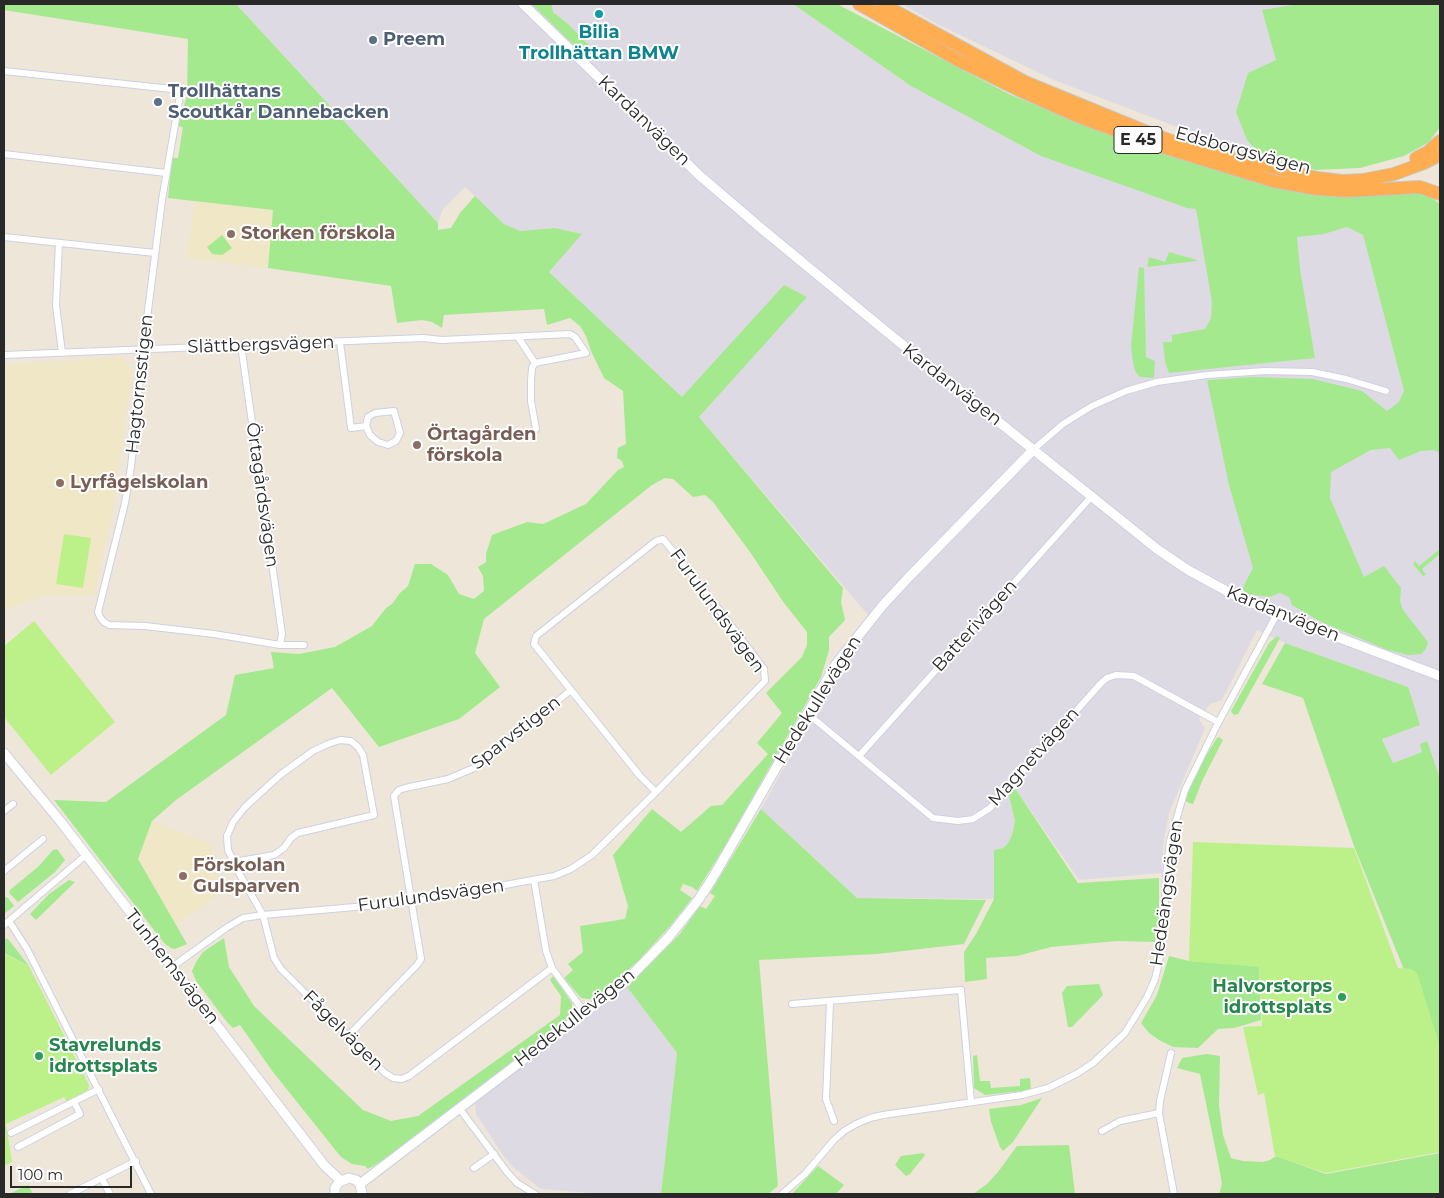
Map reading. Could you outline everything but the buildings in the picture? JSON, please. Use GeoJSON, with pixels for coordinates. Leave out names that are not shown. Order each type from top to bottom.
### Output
{"type":"FeatureCollection","features":[{"type":"Feature","properties":{"kind":"highway","name":"Edsborgsvägen"},"geometry":{"type":"LineString","coordinates":[[859,4],[1018,90],[1143,142],[1273,181],[1317,189],[1347,191],[1420,187],[1440,194]]}},
{"type":"Feature","properties":{"kind":"highway","name":"Edsborgsvägen"},"geometry":{"type":"LineString","coordinates":[[882,4],[1025,82],[1197,150],[1317,178],[1342,181],[1363,180],[1394,174],[1440,155]]}},
{"type":"Feature","properties":{"kind":"highway","name":"E 45"},"geometry":{"type":"LineString","coordinates":[[1286,171],[1338,175],[1381,170],[1416,158],[1428,152],[1440,141]]}},
{"type":"Feature","properties":{"kind":"street","name":"Kardanvägen"},"geometry":{"type":"LineString","coordinates":[[523,4],[713,186],[830,286],[1157,549],[1217,587],[1277,614],[1440,676]]}},
{"type":"Feature","properties":{"kind":"street","name":"Hagtornsstigen"},"geometry":{"type":"LineString","coordinates":[[4,71],[181,90],[166,173],[155,253],[143,350],[132,467],[98,612],[100,616],[109,625],[145,626],[214,634],[280,645],[304,645]]}},
{"type":"Feature","properties":{"kind":"street"},"geometry":{"type":"LineString","coordinates":[[4,154],[166,173]]}},
{"type":"Feature","properties":{"kind":"street"},"geometry":{"type":"LineString","coordinates":[[4,237],[155,253]]}},
{"type":"Feature","properties":{"kind":"street"},"geometry":{"type":"LineString","coordinates":[[59,243],[56,305],[62,353]]}},
{"type":"Feature","properties":{"kind":"street","name":"Slättbergsvägen"},"geometry":{"type":"LineString","coordinates":[[4,355],[570,334],[576,337],[586,353],[535,363]]}},
{"type":"Feature","properties":{"kind":"street"},"geometry":{"type":"LineString","coordinates":[[518,337],[535,363],[532,368],[530,381],[536,429]]}},
{"type":"Feature","properties":{"kind":"street"},"geometry":{"type":"LineString","coordinates":[[340,342],[351,428],[366,426]]}},
{"type":"Feature","properties":{"kind":"street","name":"Örtagårdsvägen"},"geometry":{"type":"LineString","coordinates":[[241,345],[282,634],[280,645]]}},
{"type":"Feature","properties":{"kind":"street","name":"Hedekullevägen"},"geometry":{"type":"LineString","coordinates":[[360,1184],[624,983],[668,938],[699,899],[836,664],[884,604],[949,535],[1034,450],[1063,424],[1092,406],[1126,391],[1157,382],[1207,375],[1265,371],[1312,372],[1346,378],[1386,391]]}},
{"type":"Feature","properties":{"kind":"street"},"geometry":{"type":"LineString","coordinates":[[385,410],[394,411],[400,433],[396,441],[388,445],[374,439],[366,426],[368,417],[375,413],[385,410]]}},
{"type":"Feature","properties":{"kind":"street","name":"Batterivägen"},"geometry":{"type":"LineString","coordinates":[[859,756],[1091,497]]}},
{"type":"Feature","properties":{"kind":"street","name":"Furulundsvägen"},"geometry":{"type":"LineString","coordinates":[[172,967],[243,918],[412,902],[534,880],[571,870],[592,855],[656,792],[765,681],[765,675],[760,665],[665,540],[660,539],[536,636],[534,644],[640,776],[656,792]]}},
{"type":"Feature","properties":{"kind":"street","name":"Hedeängsvägen"},"geometry":{"type":"LineString","coordinates":[[782,1194],[805,1174],[834,1140],[856,1124],[883,1115],[1036,1092],[1048,1088],[1078,1074],[1109,1049],[1125,1033],[1154,979],[1159,962],[1164,929],[1168,857],[1176,816],[1184,790],[1218,722],[1277,614]]}},
{"type":"Feature","properties":{"kind":"street","name":"Magnetvägen"},"geometry":{"type":"LineString","coordinates":[[808,713],[933,818],[958,821],[974,818],[990,808],[1107,678],[1116,675],[1134,676],[1218,722]]}},
{"type":"Feature","properties":{"kind":"street","name":"Sparvstigen"},"geometry":{"type":"LineString","coordinates":[[348,1036],[421,959],[394,796],[399,790],[448,779],[474,768],[571,690]]}},
{"type":"Feature","properties":{"kind":"street"},"geometry":{"type":"LineString","coordinates":[[234,862],[274,855],[284,848],[291,838],[298,833],[374,815],[363,755],[358,747],[351,741],[340,740],[328,744],[299,761],[264,789],[232,822],[227,836],[228,850],[234,862],[263,915]]}},
{"type":"Feature","properties":{"kind":"street","name":"Tunhemsvägen"},"geometry":{"type":"LineString","coordinates":[[4,754],[61,822],[324,1165],[341,1181]]}},
{"type":"Feature","properties":{"kind":"street"},"geometry":{"type":"LineString","coordinates":[[4,811],[13,804]]}},
{"type":"Feature","properties":{"kind":"street"},"geometry":{"type":"LineString","coordinates":[[4,872],[43,839]]}},
{"type":"Feature","properties":{"kind":"street"},"geometry":{"type":"LineString","coordinates":[[86,855],[6,923],[27,949],[136,1161],[151,1194]]}},
{"type":"Feature","properties":{"kind":"street"},"geometry":{"type":"LineString","coordinates":[[534,880],[546,951],[552,968],[585,1013]]}},
{"type":"Feature","properties":{"kind":"street","name":"Fågelvägen"},"geometry":{"type":"LineString","coordinates":[[263,915],[274,958],[281,969],[385,1074],[393,1078],[402,1079],[409,1076],[552,968]]}},
{"type":"Feature","properties":{"kind":"street"},"geometry":{"type":"LineString","coordinates":[[792,1004],[961,990],[971,1102]]}},
{"type":"Feature","properties":{"kind":"street"},"geometry":{"type":"LineString","coordinates":[[830,1002],[826,1099],[834,1122]]}},
{"type":"Feature","properties":{"kind":"street"},"geometry":{"type":"LineString","coordinates":[[1171,1053],[1159,1113],[1174,1194]]}},
{"type":"Feature","properties":{"kind":"street"},"geometry":{"type":"LineString","coordinates":[[11,1133],[99,1089]]}},
{"type":"Feature","properties":{"kind":"street"},"geometry":{"type":"LineString","coordinates":[[18,1147],[80,1114],[74,1102]]}},
{"type":"Feature","properties":{"kind":"street"},"geometry":{"type":"LineString","coordinates":[[459,1108],[517,1182],[535,1194]]}},
{"type":"Feature","properties":{"kind":"street"},"geometry":{"type":"LineString","coordinates":[[1102,1130],[1120,1121],[1159,1113]]}},
{"type":"Feature","properties":{"kind":"street"},"geometry":{"type":"LineString","coordinates":[[474,1168],[494,1154]]}},
{"type":"Feature","properties":{"kind":"street"},"geometry":{"type":"LineString","coordinates":[[70,1194],[136,1161]]}},
{"type":"Feature","properties":{"kind":"street"},"geometry":{"type":"LineString","coordinates":[[335,1194],[336,1186],[341,1181],[351,1178],[360,1184],[362,1194]]}},
{"type":"Feature","properties":{"kind":"street"},"geometry":{"type":"LineString","coordinates":[[102,1179],[110,1194]]}},
{"type":"Feature","properties":{"kind":"shaded area"},"geometry":{"type":"Polygon","coordinates":[[[236,4],[793,4],[911,86],[1286,211],[1333,220],[1363,235],[1404,391],[1440,442],[1440,778],[1427,741],[1422,752],[1393,763],[1382,738],[1420,725],[1407,687],[1285,643],[1257,630],[1222,700],[1210,704],[1199,719],[1205,728],[1169,813],[1163,846],[1162,873],[1079,880],[1015,788],[1009,796],[1015,821],[1012,835],[1003,848],[995,850],[994,853],[994,899],[857,898],[761,809],[841,666],[875,623],[682,397],[549,272],[581,234],[555,228],[520,232],[504,224],[465,187],[443,209],[438,223],[236,4]]]}},
{"type":"Feature","properties":{"kind":"shaded area"},"geometry":{"type":"Polygon","coordinates":[[[902,4],[1440,4],[1431,136],[1379,163],[1307,165],[1185,130],[1054,80],[939,25],[902,4]]]}},
{"type":"Feature","properties":{"kind":"shaded area","name":"Storken förskola"},"geometry":{"type":"Polygon","coordinates":[[[195,201],[273,210],[268,268],[187,258],[195,201]]]}},
{"type":"Feature","properties":{"kind":"shaded area","name":"Lyrfågelskolan"},"geometry":{"type":"Polygon","coordinates":[[[121,357],[132,371],[112,515],[98,573],[97,594],[87,596],[52,595],[30,600],[4,610],[4,364],[121,357]]]}},
{"type":"Feature","properties":{"kind":"shaded area","name":"Förskolan Gulsparven"},"geometry":{"type":"Polygon","coordinates":[[[152,821],[210,844],[222,893],[175,925],[138,859],[152,821]]]}},
{"type":"Feature","properties":{"kind":"shaded area"},"geometry":{"type":"Polygon","coordinates":[[[627,987],[677,1053],[661,1194],[604,1194],[541,1189],[514,1168],[503,1155],[476,1114],[475,1103],[627,987]]]}},
{"type":"Feature","properties":{"kind":"green space"},"geometry":{"type":"Polygon","coordinates":[[[4,4],[236,4],[438,223],[438,230],[451,228],[460,213],[475,196],[504,224],[520,231],[555,228],[582,234],[549,272],[682,397],[784,285],[807,297],[699,417],[843,588],[841,602],[845,620],[829,637],[829,650],[821,677],[725,846],[697,891],[683,884],[680,890],[692,898],[671,925],[639,960],[598,996],[590,999],[581,998],[564,978],[573,970],[568,964],[583,952],[580,926],[625,919],[628,906],[613,855],[652,809],[681,832],[711,806],[722,805],[768,754],[757,743],[782,713],[766,693],[802,657],[807,645],[807,632],[784,603],[750,552],[713,502],[705,495],[693,497],[673,479],[665,478],[652,485],[484,619],[475,653],[500,687],[459,719],[379,747],[332,688],[176,800],[152,821],[138,859],[187,944],[175,949],[164,943],[54,800],[106,802],[226,715],[235,675],[274,668],[271,652],[299,654],[335,647],[372,626],[386,608],[408,586],[415,564],[431,564],[448,575],[459,594],[474,599],[484,591],[483,576],[478,567],[486,562],[486,554],[492,535],[527,522],[543,524],[586,504],[618,470],[624,467],[622,461],[617,458],[618,448],[626,444],[623,391],[604,378],[586,336],[580,326],[570,318],[547,325],[544,309],[444,315],[442,328],[432,322],[422,320],[397,323],[391,286],[268,268],[273,210],[168,198],[172,158],[178,158],[183,127],[178,126],[187,96],[188,39],[4,10],[4,4]]]}},
{"type":"Feature","properties":{"kind":"green space"},"geometry":{"type":"Polygon","coordinates":[[[532,4],[549,4],[552,6],[553,12],[598,54],[595,58],[588,59],[532,4]]]}},
{"type":"Feature","properties":{"kind":"green space"},"geometry":{"type":"Polygon","coordinates":[[[793,4],[837,4],[1009,94],[1079,123],[1252,178],[1419,193],[1432,198],[1440,204],[1440,453],[1434,450],[1421,451],[1399,460],[1390,448],[1371,450],[1331,472],[1330,498],[1364,577],[1384,566],[1401,588],[1400,601],[1403,610],[1428,642],[1426,649],[1421,654],[1408,655],[1388,650],[1323,623],[1292,605],[1289,597],[1280,593],[1270,597],[1248,594],[1242,589],[1253,568],[1229,485],[1207,380],[1253,377],[1313,379],[1362,391],[1387,411],[1399,402],[1404,391],[1363,235],[1347,227],[1324,234],[1297,237],[1300,269],[1315,358],[1169,373],[1165,362],[1163,342],[1172,342],[1172,335],[1205,329],[1211,318],[1212,302],[1196,209],[1187,208],[1041,156],[911,86],[793,4]]]}},
{"type":"Feature","properties":{"kind":"green space"},"geometry":{"type":"Polygon","coordinates":[[[1299,4],[1440,4],[1440,127],[1429,142],[1404,156],[1360,168],[1315,170],[1258,152],[1247,140],[1236,112],[1248,73],[1276,60],[1262,10],[1299,4]]]}},
{"type":"Feature","properties":{"kind":"green space"},"geometry":{"type":"Polygon","coordinates":[[[222,235],[232,248],[222,255],[212,254],[207,247],[222,235]]]}},
{"type":"Feature","properties":{"kind":"green space"},"geometry":{"type":"Polygon","coordinates":[[[1169,252],[1197,261],[1147,267],[1149,257],[1165,262],[1169,252]]]}},
{"type":"Feature","properties":{"kind":"green space"},"geometry":{"type":"Polygon","coordinates":[[[1139,267],[1144,268],[1146,357],[1155,361],[1154,378],[1140,377],[1135,371],[1133,362],[1131,346],[1139,267]]]}},
{"type":"Feature","properties":{"kind":"green space"},"geometry":{"type":"Polygon","coordinates":[[[64,534],[91,538],[83,588],[56,584],[64,534]]]}},
{"type":"Feature","properties":{"kind":"green space"},"geometry":{"type":"Polygon","coordinates":[[[1440,549],[1440,554],[1422,569],[1426,575],[1423,576],[1413,564],[1415,561],[1419,566],[1440,549]]]}},
{"type":"Feature","properties":{"kind":"green space"},"geometry":{"type":"Polygon","coordinates":[[[34,621],[115,722],[51,775],[4,717],[4,646],[34,621]]]}},
{"type":"Feature","properties":{"kind":"green space"},"geometry":{"type":"Polygon","coordinates":[[[1277,636],[1280,638],[1238,714],[1234,715],[1231,711],[1269,643],[1277,636]]]}},
{"type":"Feature","properties":{"kind":"green space"},"geometry":{"type":"Polygon","coordinates":[[[1285,643],[1408,687],[1420,725],[1382,739],[1393,763],[1422,752],[1420,744],[1427,741],[1440,778],[1440,1059],[1354,846],[1303,698],[1262,684],[1285,643]]]}},
{"type":"Feature","properties":{"kind":"green space"},"geometry":{"type":"Polygon","coordinates":[[[1219,737],[1223,740],[1203,779],[1193,804],[1189,803],[1185,798],[1201,764],[1219,737]]]}},
{"type":"Feature","properties":{"kind":"green space"},"geometry":{"type":"Polygon","coordinates":[[[1015,788],[1078,883],[1159,878],[1159,919],[1155,942],[1117,941],[1051,947],[1017,956],[986,958],[987,979],[965,982],[964,952],[976,934],[994,899],[994,850],[1003,848],[1012,835],[1015,821],[1009,796],[1015,788]]]}},
{"type":"Feature","properties":{"kind":"green space"},"geometry":{"type":"Polygon","coordinates":[[[761,809],[857,898],[986,900],[964,944],[877,954],[759,960],[778,1186],[768,1194],[661,1194],[677,1053],[627,987],[679,935],[700,906],[706,909],[715,896],[710,893],[761,809]]]}},
{"type":"Feature","properties":{"kind":"green space","name":"Halvorstorps idrottsplats"},"geometry":{"type":"Polygon","coordinates":[[[1193,842],[1354,848],[1398,968],[1411,969],[1417,973],[1440,1047],[1440,1152],[1326,1173],[1275,1156],[1264,1093],[1258,1095],[1243,1027],[1262,1026],[1259,967],[1189,961],[1193,842]]]}},
{"type":"Feature","properties":{"kind":"green space"},"geometry":{"type":"Polygon","coordinates":[[[57,849],[65,860],[55,872],[18,902],[9,893],[10,890],[39,866],[53,850],[57,849]]]}},
{"type":"Feature","properties":{"kind":"green space"},"geometry":{"type":"Polygon","coordinates":[[[69,880],[75,882],[36,920],[30,914],[49,894],[69,880]]]}},
{"type":"Feature","properties":{"kind":"green space"},"geometry":{"type":"Polygon","coordinates":[[[4,896],[14,906],[4,914],[4,896]]]}},
{"type":"Feature","properties":{"kind":"green space"},"geometry":{"type":"Polygon","coordinates":[[[4,938],[8,939],[29,966],[4,953],[4,938]]]}},
{"type":"Feature","properties":{"kind":"green space"},"geometry":{"type":"Polygon","coordinates":[[[224,938],[229,967],[254,1006],[363,1110],[391,1121],[418,1116],[560,1015],[561,996],[550,980],[553,976],[572,1003],[572,1009],[565,1021],[385,1159],[368,1169],[365,1166],[352,1164],[341,1157],[273,1072],[240,1025],[233,1028],[227,1022],[196,981],[192,971],[196,962],[203,952],[224,938]]]}},
{"type":"Feature","properties":{"kind":"green space","name":"Stavrelunds idrottsplats"},"geometry":{"type":"Polygon","coordinates":[[[4,954],[29,966],[89,1085],[88,1090],[67,1102],[64,1097],[6,1124],[12,1162],[4,1166],[4,954]]]}},
{"type":"Feature","properties":{"kind":"green space"},"geometry":{"type":"Polygon","coordinates":[[[1169,956],[1189,961],[1259,966],[1261,1020],[1234,1028],[1218,1029],[1198,1048],[1173,1047],[1159,1040],[1149,1033],[1141,1023],[1157,995],[1169,956]]]}},
{"type":"Feature","properties":{"kind":"green space"},"geometry":{"type":"Polygon","coordinates":[[[1099,984],[1103,995],[1072,1027],[1068,1027],[1062,993],[1067,986],[1099,984]]]}},
{"type":"Feature","properties":{"kind":"green space"},"geometry":{"type":"Polygon","coordinates":[[[1207,1054],[1220,1056],[1219,1105],[1223,1135],[1231,1158],[1263,1162],[1276,1156],[1326,1174],[1440,1153],[1440,1194],[1219,1194],[1222,1184],[1200,1074],[1177,1068],[1182,1058],[1207,1054]]]}},
{"type":"Feature","properties":{"kind":"green space"},"geometry":{"type":"Polygon","coordinates":[[[977,1055],[980,1081],[990,1081],[991,1088],[1020,1086],[1020,1079],[1030,1078],[1031,1090],[985,1095],[974,1088],[973,1056],[977,1055]]]}},
{"type":"Feature","properties":{"kind":"green space"},"geometry":{"type":"Polygon","coordinates":[[[1042,1098],[1013,1142],[1003,1151],[991,1122],[989,1109],[1021,1105],[1042,1098]]]}},
{"type":"Feature","properties":{"kind":"green space"},"geometry":{"type":"Polygon","coordinates":[[[1069,1145],[1075,1194],[973,1194],[987,1184],[998,1172],[1017,1146],[1069,1145]]]}},
{"type":"Feature","properties":{"kind":"green space"},"geometry":{"type":"Polygon","coordinates":[[[923,1153],[925,1155],[910,1174],[906,1176],[895,1165],[901,1156],[923,1153]]]}},
{"type":"Feature","properties":{"kind":"green space"},"geometry":{"type":"Polygon","coordinates":[[[818,1166],[844,1185],[836,1194],[792,1194],[818,1166]]]}},
{"type":"Feature","properties":{"kind":"green space"},"geometry":{"type":"Polygon","coordinates":[[[28,1185],[32,1192],[30,1194],[9,1194],[28,1185]]]}},
{"type":"Feature","properties":{"kind":"place","name":"Bilia Trollhättan BMW"},"geometry":{"type":"Point","coordinates":[599,14]}},
{"type":"Feature","properties":{"kind":"place","name":"Preem"},"geometry":{"type":"Point","coordinates":[373,40]}},
{"type":"Feature","properties":{"kind":"place","name":"Trollhättans Scoutkår Dannebacken"},"geometry":{"type":"Point","coordinates":[158,102]}},
{"type":"Feature","properties":{"kind":"place","name":"Storken förskola"},"geometry":{"type":"Point","coordinates":[231,234]}},
{"type":"Feature","properties":{"kind":"place","name":"Örtagården förskola"},"geometry":{"type":"Point","coordinates":[417,445]}},
{"type":"Feature","properties":{"kind":"place","name":"Lyrfågelskolan"},"geometry":{"type":"Point","coordinates":[60,483]}},
{"type":"Feature","properties":{"kind":"place","name":"Förskolan Gulsparven"},"geometry":{"type":"Point","coordinates":[183,876]}},
{"type":"Feature","properties":{"kind":"place","name":"Halvorstorps idrottsplats"},"geometry":{"type":"Point","coordinates":[1342,997]}},
{"type":"Feature","properties":{"kind":"place","name":"Stavrelunds idrottsplats"},"geometry":{"type":"Point","coordinates":[39,1056]}}]}
